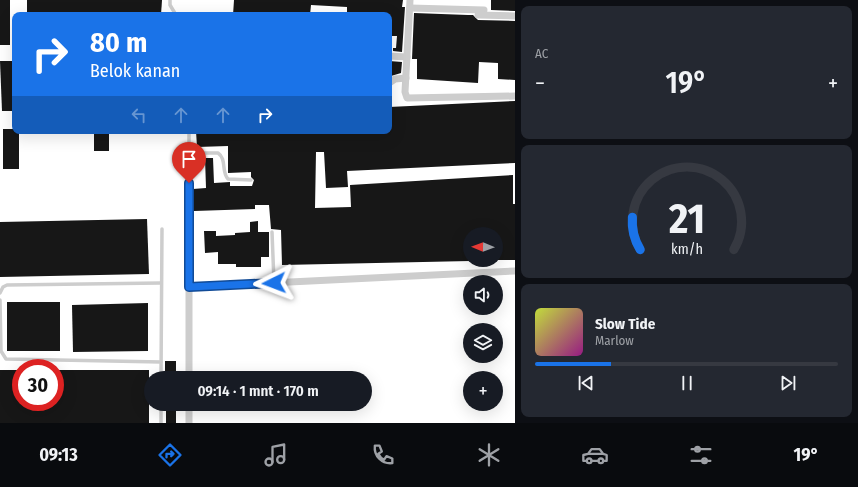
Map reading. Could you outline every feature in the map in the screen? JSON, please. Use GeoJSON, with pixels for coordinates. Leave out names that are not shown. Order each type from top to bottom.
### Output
{"type":"FeatureCollection","features":[{"type":"Feature","properties":{"kind":"street"},"geometry":{"type":"LineString","coordinates":[[410,0],[406,78],[407,98],[515,96]]}},
{"type":"Feature","properties":{"kind":"street"},"geometry":{"type":"LineString","coordinates":[[410,8],[484,10]]}},
{"type":"Feature","properties":{"kind":"street"},"geometry":{"type":"LineString","coordinates":[[472,14],[515,16]]}},
{"type":"Feature","properties":{"kind":"street"},"geometry":{"type":"LineString","coordinates":[[392,56],[407,57]]}},
{"type":"Feature","properties":{"kind":"street"},"geometry":{"type":"LineString","coordinates":[[392,81],[395,79],[406,78]]}},
{"type":"Feature","properties":{"kind":"street"},"geometry":{"type":"LineString","coordinates":[[189,371],[189,287],[515,271]]}},
{"type":"Feature","properties":{"kind":"street"},"geometry":{"type":"LineString","coordinates":[[189,411],[189,423]]}},
{"type":"Feature","properties":{"kind":"lane"},"geometry":{"type":"LineString","coordinates":[[170,0],[170,5],[174,12]]}},
{"type":"Feature","properties":{"kind":"lane"},"geometry":{"type":"LineString","coordinates":[[189,134],[189,287]]}},
{"type":"Feature","properties":{"kind":"lane"},"geometry":{"type":"LineString","coordinates":[[189,153],[218,153],[223,158],[224,174],[228,179],[251,180]]}},
{"type":"Feature","properties":{"kind":"lane"},"geometry":{"type":"LineString","coordinates":[[161,371],[162,228]]}},
{"type":"Feature","properties":{"kind":"lane"},"geometry":{"type":"LineString","coordinates":[[272,232],[274,283]]}},
{"type":"Feature","properties":{"kind":"lane"},"geometry":{"type":"LineString","coordinates":[[0,294],[3,287],[7,285],[161,283]]}},
{"type":"Feature","properties":{"kind":"lane"},"geometry":{"type":"LineString","coordinates":[[0,300],[1,351],[6,359],[161,362]]}},
{"type":"Feature","properties":{"kind":"lane"},"geometry":{"type":"LineString","coordinates":[[161,411],[161,423]]}},
{"type":"Feature","properties":{"kind":"building"},"geometry":{"type":"Polygon","coordinates":[[[0,0],[10,0],[10,45],[0,45],[0,0]]]}},
{"type":"Feature","properties":{"kind":"building"},"geometry":{"type":"Polygon","coordinates":[[[27,0],[162,0],[161,12],[27,12],[27,0]]]}},
{"type":"Feature","properties":{"kind":"building"},"geometry":{"type":"Polygon","coordinates":[[[234,0],[403,0],[402,7],[405,7],[402,52],[393,51],[393,48],[396,48],[397,36],[392,36],[392,12],[347,12],[347,7],[311,5],[310,12],[233,12],[234,0]]]}},
{"type":"Feature","properties":{"kind":"building"},"geometry":{"type":"Polygon","coordinates":[[[491,0],[515,0],[515,11],[491,10],[491,0]]]}},
{"type":"Feature","properties":{"kind":"building"},"geometry":{"type":"Polygon","coordinates":[[[414,13],[473,15],[478,20],[515,21],[515,80],[498,79],[498,63],[479,62],[478,83],[417,79],[417,59],[412,59],[414,13]]]}},
{"type":"Feature","properties":{"kind":"building"},"geometry":{"type":"Polygon","coordinates":[[[0,61],[12,61],[12,111],[2,111],[0,61]]]}},
{"type":"Feature","properties":{"kind":"building"},"geometry":{"type":"Polygon","coordinates":[[[392,61],[402,62],[401,73],[392,76],[392,61]]]}},
{"type":"Feature","properties":{"kind":"building"},"geometry":{"type":"Polygon","coordinates":[[[515,101],[515,163],[347,171],[348,187],[326,188],[324,152],[316,152],[315,208],[351,207],[350,185],[513,175],[513,204],[515,204],[515,260],[503,260],[503,227],[463,227],[463,261],[282,265],[281,230],[271,229],[269,205],[255,205],[255,209],[194,211],[193,189],[206,188],[205,158],[213,158],[214,183],[230,182],[230,186],[252,186],[254,180],[251,177],[251,172],[228,173],[228,146],[197,147],[196,134],[392,134],[392,107],[515,101]]]}},
{"type":"Feature","properties":{"kind":"building"},"geometry":{"type":"Polygon","coordinates":[[[3,129],[12,129],[12,134],[19,134],[19,169],[3,169],[3,129]]]}},
{"type":"Feature","properties":{"kind":"building"},"geometry":{"type":"Polygon","coordinates":[[[94,134],[109,134],[109,151],[94,151],[94,134]]]}},
{"type":"Feature","properties":{"kind":"building"},"geometry":{"type":"Polygon","coordinates":[[[147,219],[149,274],[0,277],[0,222],[147,219]]]}},
{"type":"Feature","properties":{"kind":"building"},"geometry":{"type":"Polygon","coordinates":[[[258,221],[258,232],[269,232],[269,257],[261,257],[261,267],[236,267],[236,264],[218,264],[218,252],[205,253],[204,231],[216,231],[216,236],[235,235],[235,233],[250,232],[250,222],[258,221]]]}},
{"type":"Feature","properties":{"kind":"building"},"geometry":{"type":"Polygon","coordinates":[[[7,302],[60,302],[60,351],[7,351],[7,302]]]}},
{"type":"Feature","properties":{"kind":"building"},"geometry":{"type":"Polygon","coordinates":[[[148,303],[148,351],[73,352],[72,305],[148,303]]]}},
{"type":"Feature","properties":{"kind":"building"},"geometry":{"type":"Polygon","coordinates":[[[165,361],[176,361],[176,371],[165,371],[165,361]]]}},
{"type":"Feature","properties":{"kind":"building"},"geometry":{"type":"Polygon","coordinates":[[[0,370],[12,370],[12,411],[64,411],[64,370],[149,370],[144,371],[144,411],[149,411],[149,423],[0,423],[0,370]]]}},
{"type":"Feature","properties":{"kind":"building"},"geometry":{"type":"Polygon","coordinates":[[[166,411],[176,411],[176,423],[166,423],[166,411]]]}},
{"type":"Feature","properties":{"kind":"route"},"geometry":{"type":"LineString","coordinates":[[189,183],[189,287],[274,283]]}}]}
